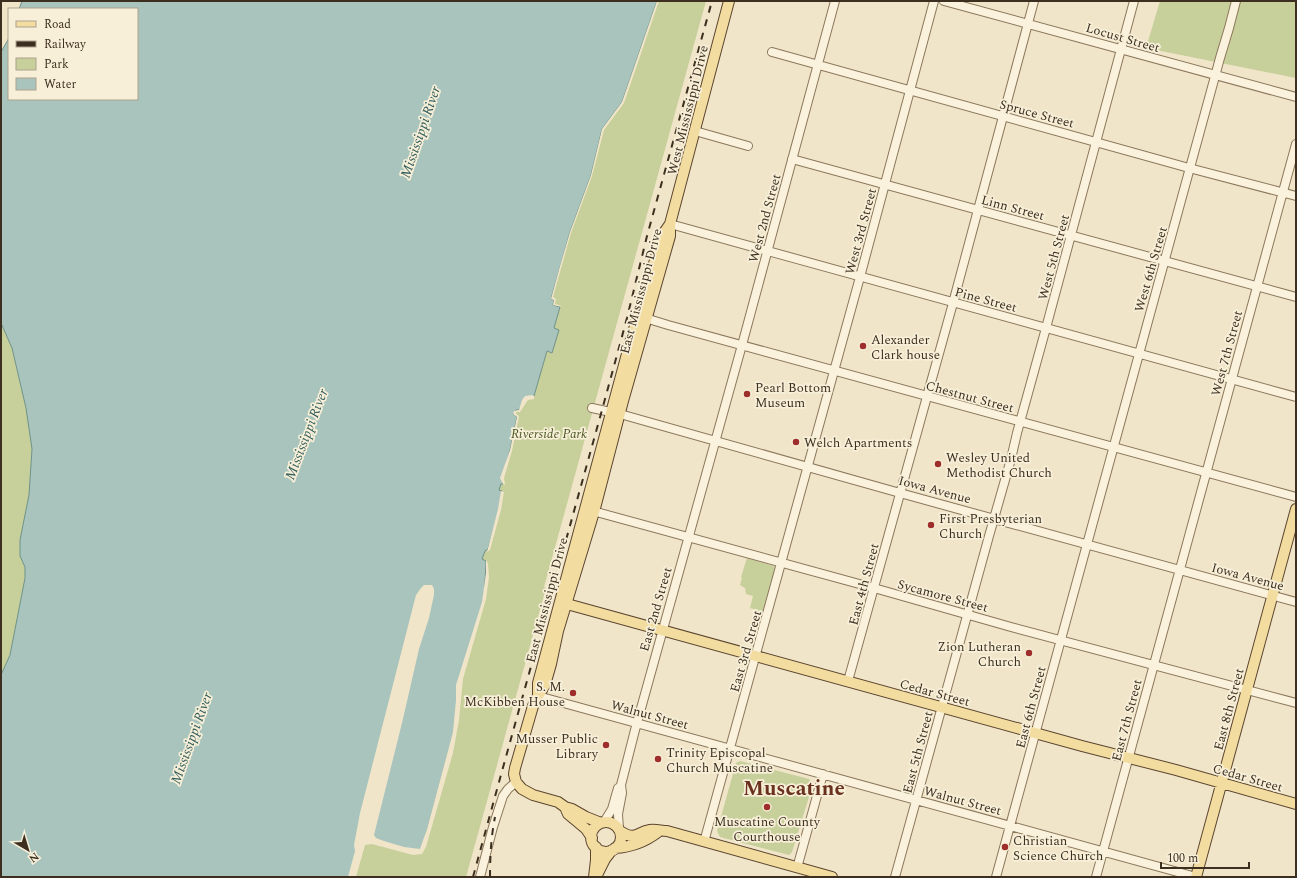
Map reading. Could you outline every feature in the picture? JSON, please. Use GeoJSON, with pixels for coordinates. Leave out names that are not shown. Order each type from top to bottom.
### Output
{"type":"FeatureCollection","features":[{"type":"Feature","properties":{"kind":"main road","name":"West Mississippi Drive"},"geometry":{"type":"LineString","coordinates":[[670,224],[729,1]]}},
{"type":"Feature","properties":{"kind":"main road","name":"East Mississippi Drive"},"geometry":{"type":"LineString","coordinates":[[538,696],[538,683],[584,509],[615,413],[643,317],[670,236],[670,224]]}},
{"type":"Feature","properties":{"kind":"main road","name":"East Mississippi Drive"},"geometry":{"type":"LineString","coordinates":[[516,782],[514,774],[517,761],[538,696],[545,685],[558,631],[594,512],[615,413]]}},
{"type":"Feature","properties":{"kind":"main road","name":"East 8th Street"},"geometry":{"type":"LineString","coordinates":[[1196,877],[1296,509]]}},
{"type":"Feature","properties":{"kind":"main road","name":"Cedar Street"},"geometry":{"type":"LineString","coordinates":[[567,604],[1296,804]]}},
{"type":"Feature","properties":{"kind":"main road"},"geometry":{"type":"LineString","coordinates":[[516,782],[522,789],[528,792],[558,802],[586,817],[602,822],[612,823],[619,830],[631,836],[636,836],[650,830],[667,831],[832,877]]}},
{"type":"Feature","properties":{"kind":"main road"},"geometry":{"type":"LineString","coordinates":[[565,807],[568,814],[586,829],[594,843],[604,851],[634,846],[652,836],[659,830]]}},
{"type":"Feature","properties":{"kind":"main road"},"geometry":{"type":"LineString","coordinates":[[595,877],[593,830],[602,822]]}},
{"type":"Feature","properties":{"kind":"main road"},"geometry":{"type":"LineString","coordinates":[[595,877],[605,859],[620,842],[621,838],[619,830]]}},
{"type":"Feature","properties":{"kind":"street","name":"West 2nd Street"},"geometry":{"type":"LineString","coordinates":[[715,441],[835,1]]}},
{"type":"Feature","properties":{"kind":"street","name":"West 3rd Street"},"geometry":{"type":"LineString","coordinates":[[808,466],[934,1]]}},
{"type":"Feature","properties":{"kind":"street","name":"Locust Street"},"geometry":{"type":"LineString","coordinates":[[944,1],[1296,97]]}},
{"type":"Feature","properties":{"kind":"street","name":"East 4th Street"},"geometry":{"type":"LineString","coordinates":[[848,681],[953,303],[1034,1]]}},
{"type":"Feature","properties":{"kind":"street","name":"West 5th Street"},"geometry":{"type":"LineString","coordinates":[[994,518],[1134,1]]}},
{"type":"Feature","properties":{"kind":"street","name":"West 6th Street"},"geometry":{"type":"LineString","coordinates":[[1087,544],[1215,75],[1230,28],[1236,1]]}},
{"type":"Feature","properties":{"kind":"street","name":"Spruce Street"},"geometry":{"type":"LineString","coordinates":[[772,52],[817,66],[1296,196]]}},
{"type":"Feature","properties":{"kind":"street"},"geometry":{"type":"LineString","coordinates":[[695,131],[748,146]]}},
{"type":"Feature","properties":{"kind":"street","name":"West 7th Street"},"geometry":{"type":"LineString","coordinates":[[1180,569],[1296,144]]}},
{"type":"Feature","properties":{"kind":"street","name":"Linn Street"},"geometry":{"type":"LineString","coordinates":[[792,159],[1296,297]]}},
{"type":"Feature","properties":{"kind":"street","name":"Pine Street"},"geometry":{"type":"LineString","coordinates":[[670,224],[1296,397]]}},
{"type":"Feature","properties":{"kind":"street","name":"Chestnut Street"},"geometry":{"type":"LineString","coordinates":[[643,317],[834,371],[1296,497]]}},
{"type":"Feature","properties":{"kind":"street","name":"Iowa Avenue"},"geometry":{"type":"LineString","coordinates":[[592,408],[808,466],[900,493],[1296,602]]}},
{"type":"Feature","properties":{"kind":"street","name":"East 2nd Street"},"geometry":{"type":"LineString","coordinates":[[602,822],[610,812],[621,784],[715,441]]}},
{"type":"Feature","properties":{"kind":"street","name":"East 3rd Street"},"geometry":{"type":"LineString","coordinates":[[704,842],[808,466]]}},
{"type":"Feature","properties":{"kind":"street","name":"Sycamore Street"},"geometry":{"type":"LineString","coordinates":[[584,509],[1296,703]]}},
{"type":"Feature","properties":{"kind":"street","name":"East 5th Street"},"geometry":{"type":"LineString","coordinates":[[895,877],[994,518]]}},
{"type":"Feature","properties":{"kind":"street","name":"East 6th Street"},"geometry":{"type":"LineString","coordinates":[[996,877],[1087,544]]}},
{"type":"Feature","properties":{"kind":"street","name":"East 7th Street"},"geometry":{"type":"LineString","coordinates":[[1096,877],[1180,569]]}},
{"type":"Feature","properties":{"kind":"street","name":"Walnut Street"},"geometry":{"type":"LineString","coordinates":[[538,696],[1196,877]]}},
{"type":"Feature","properties":{"kind":"street"},"geometry":{"type":"LineString","coordinates":[[797,868],[823,774]]}},
{"type":"Feature","properties":{"kind":"street"},"geometry":{"type":"LineString","coordinates":[[480,877],[493,827],[504,796],[516,782]]}},
{"type":"Feature","properties":{"kind":"street","name":"East 2nd Street"},"geometry":{"type":"LineString","coordinates":[[619,830],[618,814],[622,793],[621,784]]}},
{"type":"Feature","properties":{"kind":"green space","name":"Riverside Park"},"geometry":{"type":"Polygon","coordinates":[[[657,1],[706,1],[544,587],[546,588],[466,877],[354,877],[364,843],[461,679],[484,560],[482,559],[492,512],[472,473],[542,369],[547,351],[552,352],[546,336],[551,299],[560,266],[602,129],[622,102],[657,1]]]}},
{"type":"Feature","properties":{"kind":"green space"},"geometry":{"type":"Polygon","coordinates":[[[1160,1],[1296,1],[1296,78],[1146,48],[1160,1]]]}},
{"type":"Feature","properties":{"kind":"green space"},"geometry":{"type":"Polygon","coordinates":[[[1,143],[41,335],[35,546],[10,655],[1,675],[1,143]]]}},
{"type":"Feature","properties":{"kind":"green space"},"geometry":{"type":"Polygon","coordinates":[[[747,558],[774,566],[775,569],[764,612],[750,608],[753,596],[746,594],[745,588],[740,585],[747,558]]]}},
{"type":"Feature","properties":{"kind":"green space"},"geometry":{"type":"Polygon","coordinates":[[[740,761],[809,779],[813,784],[792,852],[789,855],[720,837],[717,831],[736,763],[740,761]]]}},
{"type":"Feature","properties":{"kind":"water","name":"Mississippi River"},"geometry":{"type":"Polygon","coordinates":[[[22,1],[657,1],[622,102],[602,129],[591,175],[570,232],[551,299],[554,300],[553,305],[560,307],[554,328],[559,330],[552,353],[547,351],[534,396],[527,398],[519,410],[516,410],[513,414],[517,417],[502,478],[503,484],[501,484],[499,490],[502,491],[499,510],[488,549],[485,551],[482,559],[486,561],[484,599],[461,679],[457,720],[421,853],[372,842],[364,843],[354,877],[1,877],[1,675],[10,655],[25,578],[25,567],[20,556],[20,540],[29,495],[32,449],[26,408],[12,348],[1,323],[1,52],[8,40],[8,100],[138,100],[138,8],[19,8],[22,1]]]}},
{"type":"Feature","properties":{"kind":"pier"},"geometry":{"type":"Polygon","coordinates":[[[657,1],[659,1],[624,103],[604,130],[592,176],[571,233],[553,297],[556,299],[555,304],[562,307],[553,305],[554,300],[551,299],[560,266],[570,232],[591,175],[602,129],[622,102],[657,1]]]}},
{"type":"Feature","properties":{"kind":"pier"},"geometry":{"type":"Polygon","coordinates":[[[525,396],[534,396],[534,399],[528,400],[520,412],[516,412],[519,417],[512,451],[504,478],[505,485],[500,478],[510,450],[517,417],[513,414],[514,411],[519,410],[525,396]]]}},
{"type":"Feature","properties":{"kind":"pier"},"geometry":{"type":"Polygon","coordinates":[[[501,491],[504,492],[501,510],[490,550],[487,552],[498,509],[501,491]]]}},
{"type":"Feature","properties":{"kind":"pier"},"geometry":{"type":"Polygon","coordinates":[[[486,559],[489,577],[486,599],[463,679],[459,720],[453,753],[426,847],[422,854],[413,855],[372,844],[365,845],[356,877],[348,877],[355,851],[354,845],[360,813],[416,595],[424,585],[432,585],[434,595],[429,618],[419,649],[374,835],[376,838],[384,841],[404,847],[420,849],[427,829],[453,732],[456,685],[482,602],[486,573],[486,559]]]}},
{"type":"Feature","properties":{"kind":"railway"},"geometry":{"type":"LineString","coordinates":[[473,877],[602,410],[647,236],[712,1]]}},
{"type":"Feature","properties":{"kind":"railway"},"geometry":{"type":"LineString","coordinates":[[490,877],[491,847],[495,817]]}},
{"type":"Feature","properties":{"kind":"place","name":"Alexander Clark house"},"geometry":{"type":"Point","coordinates":[863,346]}},
{"type":"Feature","properties":{"kind":"place","name":"Pearl Bottom Museum"},"geometry":{"type":"Point","coordinates":[747,394]}},
{"type":"Feature","properties":{"kind":"place","name":"Welch Apartments"},"geometry":{"type":"Point","coordinates":[796,442]}},
{"type":"Feature","properties":{"kind":"place","name":"Wesley United Methodist Church"},"geometry":{"type":"Point","coordinates":[938,464]}},
{"type":"Feature","properties":{"kind":"place","name":"First Presbyterian Church"},"geometry":{"type":"Point","coordinates":[931,525]}},
{"type":"Feature","properties":{"kind":"place","name":"Zion Lutheran Church"},"geometry":{"type":"Point","coordinates":[1029,653]}},
{"type":"Feature","properties":{"kind":"place","name":"S. M. McKibben House"},"geometry":{"type":"Point","coordinates":[573,693]}},
{"type":"Feature","properties":{"kind":"place","name":"Musser Public Library"},"geometry":{"type":"Point","coordinates":[606,745]}},
{"type":"Feature","properties":{"kind":"place","name":"Trinity Episcopal Church Muscatine"},"geometry":{"type":"Point","coordinates":[658,759]}},
{"type":"Feature","properties":{"kind":"place","name":"Muscatine County Courthouse"},"geometry":{"type":"Point","coordinates":[767,807]}},
{"type":"Feature","properties":{"kind":"place","name":"Christian Science Church"},"geometry":{"type":"Point","coordinates":[1005,847]}},
{"type":"Feature","properties":{"kind":"district","name":"Muscatine"},"geometry":{"type":"Point","coordinates":[794,788]}}]}
